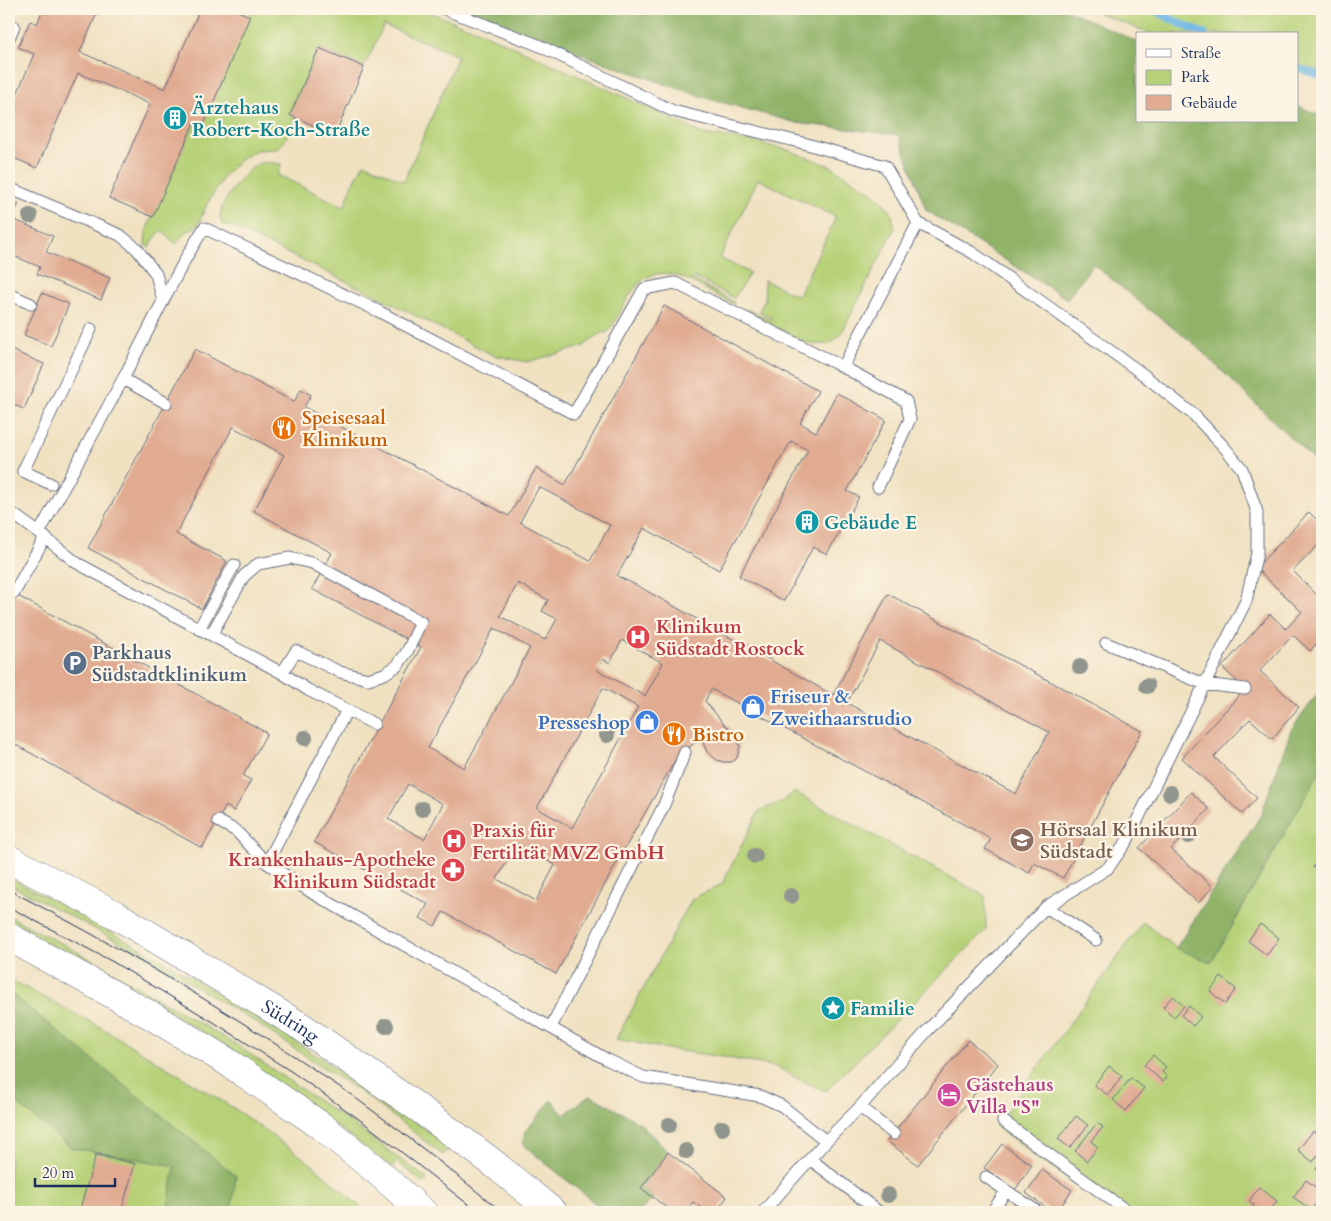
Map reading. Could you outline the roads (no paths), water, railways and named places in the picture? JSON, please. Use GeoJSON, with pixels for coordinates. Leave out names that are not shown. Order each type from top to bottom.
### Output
{"type":"FeatureCollection","features":[{"type":"Feature","properties":{"kind":"main road","name":"Südring"},"geometry":{"type":"LineString","coordinates":[[9,859],[116,915],[302,1027],[488,1159],[553,1212]]}},
{"type":"Feature","properties":{"kind":"main road"},"geometry":{"type":"LineString","coordinates":[[9,937],[152,1016],[226,1062],[320,1125],[377,1171],[423,1212]]}},
{"type":"Feature","properties":{"kind":"lane"},"geometry":{"type":"LineString","coordinates":[[444,9],[538,45],[673,111],[803,143],[885,166],[918,224],[972,253],[1133,367],[1194,415],[1242,469],[1257,512],[1257,553],[1246,601],[1127,841],[1108,868],[1046,907],[927,1031],[763,1212]]}},
{"type":"Feature","properties":{"kind":"lane"},"geometry":{"type":"LineString","coordinates":[[9,38],[14,26]]}},
{"type":"Feature","properties":{"kind":"lane"},"geometry":{"type":"LineString","coordinates":[[9,188],[120,235],[137,249],[156,274],[163,300]]}},
{"type":"Feature","properties":{"kind":"lane"},"geometry":{"type":"LineString","coordinates":[[843,366],[918,224]]}},
{"type":"Feature","properties":{"kind":"lane"},"geometry":{"type":"LineString","coordinates":[[14,594],[42,535],[163,300],[204,228],[378,311],[574,414],[644,289],[675,283],[843,366],[906,401],[910,419],[878,487]]}},
{"type":"Feature","properties":{"kind":"lane"},"geometry":{"type":"LineString","coordinates":[[9,294],[31,304]]}},
{"type":"Feature","properties":{"kind":"lane"},"geometry":{"type":"LineString","coordinates":[[51,484],[23,471],[91,329]]}},
{"type":"Feature","properties":{"kind":"lane"},"geometry":{"type":"LineString","coordinates":[[123,378],[166,403]]}},
{"type":"Feature","properties":{"kind":"lane"},"geometry":{"type":"LineString","coordinates":[[9,511],[77,563],[282,673],[308,690],[374,724]]}},
{"type":"Feature","properties":{"kind":"lane"},"geometry":{"type":"LineString","coordinates":[[211,635],[244,576],[258,564],[290,558],[312,563],[421,622],[397,666],[384,674],[368,680],[340,672],[296,650],[282,673]]}},
{"type":"Feature","properties":{"kind":"lane"},"geometry":{"type":"LineString","coordinates":[[199,628],[234,565]]}},
{"type":"Feature","properties":{"kind":"lane"},"geometry":{"type":"LineString","coordinates":[[1106,643],[1204,684],[1245,689]]}},
{"type":"Feature","properties":{"kind":"lane"},"geometry":{"type":"LineString","coordinates":[[268,863],[347,710]]}},
{"type":"Feature","properties":{"kind":"lane"},"geometry":{"type":"LineString","coordinates":[[551,1028],[664,805],[685,752]]}},
{"type":"Feature","properties":{"kind":"lane"},"geometry":{"type":"LineString","coordinates":[[218,820],[236,832],[268,863],[314,894],[606,1059],[643,1077],[760,1096],[782,1106],[826,1141]]}},
{"type":"Feature","properties":{"kind":"lane"},"geometry":{"type":"LineString","coordinates":[[1046,907],[1096,940]]}},
{"type":"Feature","properties":{"kind":"lane"},"geometry":{"type":"LineString","coordinates":[[860,1107],[894,1134]]}},
{"type":"Feature","properties":{"kind":"lane"},"geometry":{"type":"LineString","coordinates":[[1003,1121],[1128,1212]]}},
{"type":"Feature","properties":{"kind":"lane"},"geometry":{"type":"LineString","coordinates":[[810,1159],[879,1212]]}},
{"type":"Feature","properties":{"kind":"lane"},"geometry":{"type":"LineString","coordinates":[[986,1177],[1038,1212]]}},
{"type":"Feature","properties":{"kind":"lane"},"geometry":{"type":"LineString","coordinates":[[992,1212],[1006,1191]]}},
{"type":"Feature","properties":{"kind":"waterway"},"geometry":{"type":"LineString","coordinates":[[1152,9],[1199,32]]}},
{"type":"Feature","properties":{"kind":"waterway"},"geometry":{"type":"LineString","coordinates":[[1298,68],[1322,76]]}},
{"type":"Feature","properties":{"kind":"tram line"},"geometry":{"type":"LineString","coordinates":[[9,890],[161,974],[272,1042],[383,1118],[502,1212]]}},
{"type":"Feature","properties":{"kind":"tram line"},"geometry":{"type":"LineString","coordinates":[[9,907],[113,962],[292,1072],[363,1122],[478,1212]]}},
{"type":"Feature","properties":{"kind":"place","name":"Ärztehaus Robert-Koch-Straße"},"geometry":{"type":"Point","coordinates":[175,118]}},
{"type":"Feature","properties":{"kind":"place","name":"Speisesaal Klinikum"},"geometry":{"type":"Point","coordinates":[284,428]}},
{"type":"Feature","properties":{"kind":"place","name":"Gebäude E"},"geometry":{"type":"Point","coordinates":[807,522]}},
{"type":"Feature","properties":{"kind":"place","name":"Klinikum Südstadt Rostock"},"geometry":{"type":"Point","coordinates":[638,637]}},
{"type":"Feature","properties":{"kind":"place","name":"Parkhaus Südstadtklinikum"},"geometry":{"type":"Point","coordinates":[75,663]}},
{"type":"Feature","properties":{"kind":"place","name":"Friseur & Zweithaarstudio"},"geometry":{"type":"Point","coordinates":[753,707]}},
{"type":"Feature","properties":{"kind":"place","name":"Presseshop"},"geometry":{"type":"Point","coordinates":[647,722]}},
{"type":"Feature","properties":{"kind":"place","name":"Bistro"},"geometry":{"type":"Point","coordinates":[674,734]}},
{"type":"Feature","properties":{"kind":"place","name":"Hörsaal Klinikum Südstadt"},"geometry":{"type":"Point","coordinates":[1022,840]}},
{"type":"Feature","properties":{"kind":"place","name":"Praxis für Fertilität MVZ GmbH"},"geometry":{"type":"Point","coordinates":[454,841]}},
{"type":"Feature","properties":{"kind":"place","name":"Krankenhaus-Apotheke Klinikum Südstadt"},"geometry":{"type":"Point","coordinates":[453,870]}},
{"type":"Feature","properties":{"kind":"place","name":"Familie"},"geometry":{"type":"Point","coordinates":[833,1008]}},
{"type":"Feature","properties":{"kind":"place","name":"Gästehaus Villa \"S\""},"geometry":{"type":"Point","coordinates":[949,1095]}}]}
